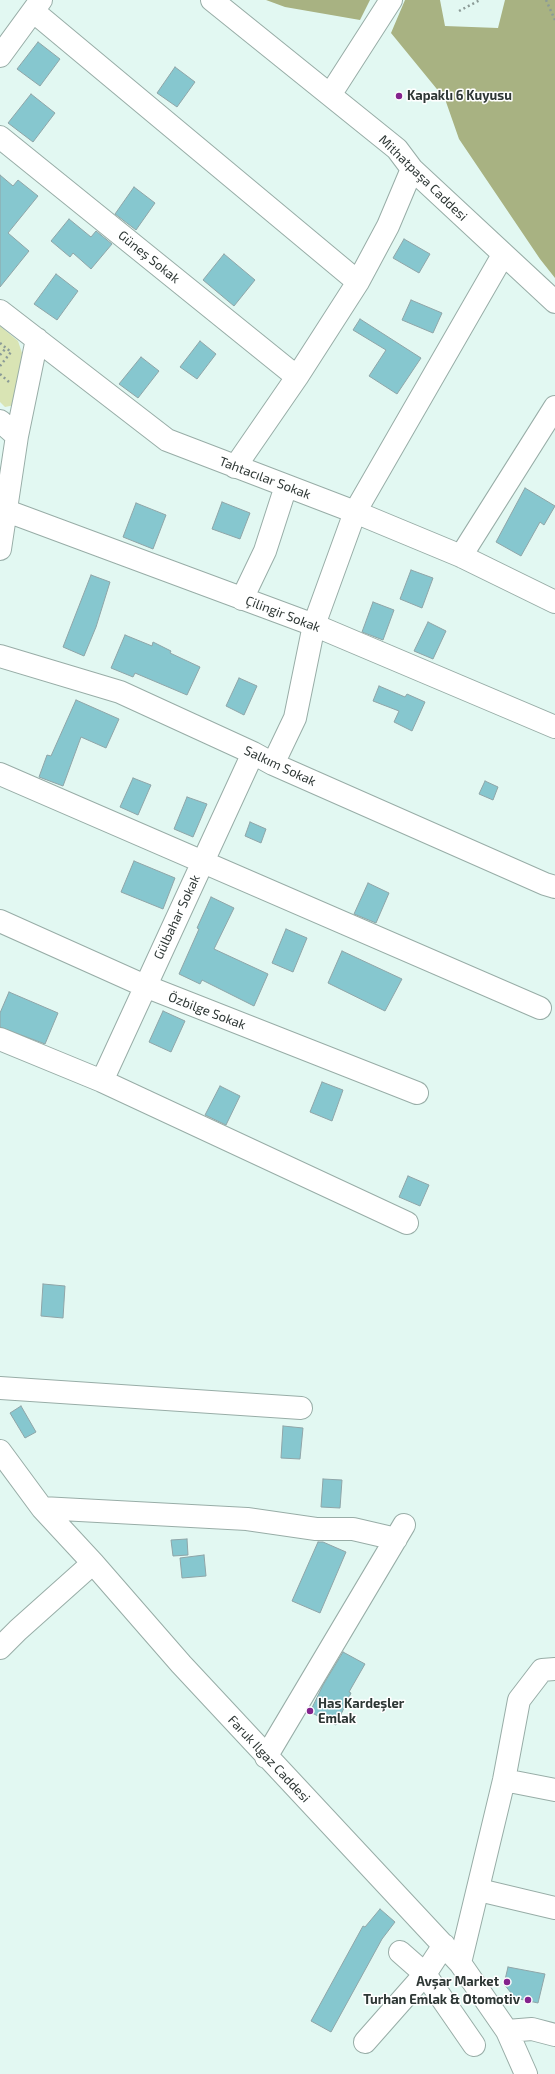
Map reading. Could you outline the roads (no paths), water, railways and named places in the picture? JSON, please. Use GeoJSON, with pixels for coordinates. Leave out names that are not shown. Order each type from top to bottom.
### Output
{"type":"FeatureCollection","features":[{"type":"Feature","properties":{"kind":"street","name":"Mithatpaşa Caddesi"},"geometry":{"type":"LineString","coordinates":[[212,0],[397,149],[412,169],[555,302]]}},
{"type":"Feature","properties":{"kind":"street"},"geometry":{"type":"LineString","coordinates":[[330,95],[391,0]]}},
{"type":"Feature","properties":{"kind":"street"},"geometry":{"type":"LineString","coordinates":[[0,56],[37,5],[358,282]]}},
{"type":"Feature","properties":{"kind":"street","name":"Güneş Sokak"},"geometry":{"type":"LineString","coordinates":[[0,137],[297,378]]}},
{"type":"Feature","properties":{"kind":"street"},"geometry":{"type":"LineString","coordinates":[[235,467],[297,378],[358,282],[388,226],[412,169]]}},
{"type":"Feature","properties":{"kind":"street"},"geometry":{"type":"LineString","coordinates":[[273,764],[294,718],[314,625],[355,512],[503,255]]}},
{"type":"Feature","properties":{"kind":"street","name":"Tahtacılar Sokak"},"geometry":{"type":"LineString","coordinates":[[0,311],[167,440],[355,512],[461,556],[555,602]]}},
{"type":"Feature","properties":{"kind":"street"},"geometry":{"type":"LineString","coordinates":[[0,549],[7,511],[17,436],[37,339]]}},
{"type":"Feature","properties":{"kind":"street"},"geometry":{"type":"LineString","coordinates":[[461,556],[555,407]]}},
{"type":"Feature","properties":{"kind":"street"},"geometry":{"type":"LineString","coordinates":[[0,421],[17,436]]}},
{"type":"Feature","properties":{"kind":"street"},"geometry":{"type":"LineString","coordinates":[[242,599],[264,551],[286,486]]}},
{"type":"Feature","properties":{"kind":"street","name":"Çilingir Sokak"},"geometry":{"type":"LineString","coordinates":[[7,511],[314,625],[555,727]]}},
{"type":"Feature","properties":{"kind":"street","name":"Salkım Sokak"},"geometry":{"type":"LineString","coordinates":[[0,656],[120,692],[253,753],[273,764],[545,884],[555,886]]}},
{"type":"Feature","properties":{"kind":"street","name":"Gülbahar Sokak"},"geometry":{"type":"LineString","coordinates":[[102,1081],[253,753]]}},
{"type":"Feature","properties":{"kind":"street"},"geometry":{"type":"LineString","coordinates":[[0,774],[540,1008]]}},
{"type":"Feature","properties":{"kind":"street","name":"Özbilge Sokak"},"geometry":{"type":"LineString","coordinates":[[0,920],[145,986],[417,1093]]}},
{"type":"Feature","properties":{"kind":"street"},"geometry":{"type":"LineString","coordinates":[[0,1039],[102,1081],[407,1223]]}},
{"type":"Feature","properties":{"kind":"street"},"geometry":{"type":"LineString","coordinates":[[0,1388],[300,1408]]}},
{"type":"Feature","properties":{"kind":"street","name":"Faruk Ilgaz Caddesi"},"geometry":{"type":"LineString","coordinates":[[0,1451],[42,1508],[94,1563],[181,1664],[444,1945],[460,1964],[507,2031],[526,2074]]}},
{"type":"Feature","properties":{"kind":"street"},"geometry":{"type":"LineString","coordinates":[[42,1508],[247,1519],[316,1529],[353,1529],[400,1532],[266,1756]]}},
{"type":"Feature","properties":{"kind":"street"},"geometry":{"type":"LineString","coordinates":[[0,1648],[18,1630],[94,1563]]}},
{"type":"Feature","properties":{"kind":"street"},"geometry":{"type":"LineString","coordinates":[[460,1964],[479,1890],[504,1780],[519,1700],[542,1670],[555,1668]]}},
{"type":"Feature","properties":{"kind":"street"},"geometry":{"type":"LineString","coordinates":[[504,1780],[555,1790]]}},
{"type":"Feature","properties":{"kind":"street"},"geometry":{"type":"LineString","coordinates":[[479,1890],[555,1908]]}},
{"type":"Feature","properties":{"kind":"street"},"geometry":{"type":"LineString","coordinates":[[365,2042],[425,1974],[444,1945]]}},
{"type":"Feature","properties":{"kind":"street"},"geometry":{"type":"LineString","coordinates":[[400,1952],[425,1974],[474,2045]]}},
{"type":"Feature","properties":{"kind":"street"},"geometry":{"type":"LineString","coordinates":[[507,2031],[532,2029],[555,2035]]}},
{"type":"Feature","properties":{"kind":"place","name":"Kapaklı 6 Kuyusu"},"geometry":{"type":"Point","coordinates":[399,96]}},
{"type":"Feature","properties":{"kind":"place","name":"Has Kardeşler Emlak"},"geometry":{"type":"Point","coordinates":[310,1711]}},
{"type":"Feature","properties":{"kind":"place","name":"Avşar Market"},"geometry":{"type":"Point","coordinates":[507,1982]}},
{"type":"Feature","properties":{"kind":"place","name":"Turhan Emlak & Otomotiv"},"geometry":{"type":"Point","coordinates":[528,2000]}}]}
